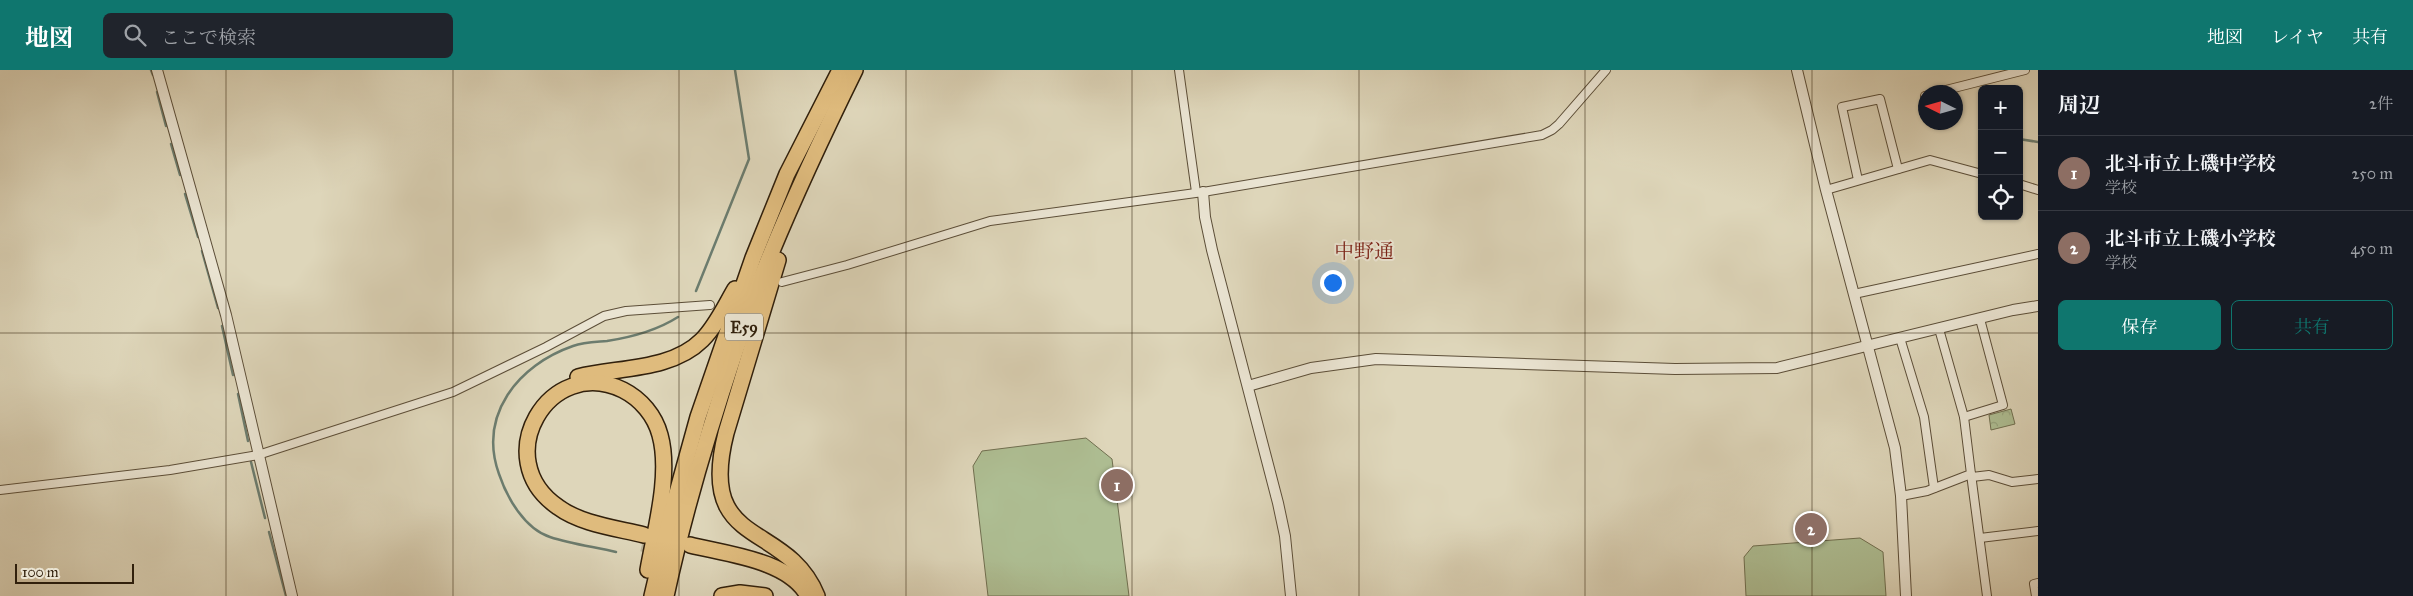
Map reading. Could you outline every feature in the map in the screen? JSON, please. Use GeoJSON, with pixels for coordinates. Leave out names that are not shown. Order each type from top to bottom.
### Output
{"type":"FeatureCollection","features":[{"type":"Feature","properties":{"kind":"highway","name":"E59"},"geometry":{"type":"LineString","coordinates":[[652,596],[672,511],[698,417],[753,258],[787,174],[840,70]]}},
{"type":"Feature","properties":{"kind":"highway","name":"E59"},"geometry":{"type":"LineString","coordinates":[[666,596],[685,514],[714,413],[766,264],[822,136],[855,70]]}},
{"type":"Feature","properties":{"kind":"highway"},"geometry":{"type":"LineString","coordinates":[[817,596],[812,583],[788,556],[752,533],[731,513],[720,492],[719,459],[775,268],[822,136]]}},
{"type":"Feature","properties":{"kind":"highway"},"geometry":{"type":"LineString","coordinates":[[644,596],[664,476],[663,448],[655,420],[632,394],[615,386],[595,383],[571,386],[544,405],[533,421],[527,440],[526,462],[534,483],[558,508],[643,539],[568,522],[547,510],[534,498],[524,482],[518,464],[518,439],[524,420],[534,402],[550,388],[568,379],[665,361],[701,341],[716,323],[753,258]]}},
{"type":"Feature","properties":{"kind":"highway"},"geometry":{"type":"LineString","coordinates":[[797,596],[779,578],[688,549],[767,564],[789,574],[808,596]]}},
{"type":"Feature","properties":{"kind":"highway"},"geometry":{"type":"LineString","coordinates":[[722,596],[740,593],[764,596]]}},
{"type":"Feature","properties":{"kind":"street"},"geometry":{"type":"LineString","coordinates":[[157,70],[226,315],[292,596]]}},
{"type":"Feature","properties":{"kind":"street"},"geometry":{"type":"LineString","coordinates":[[1179,70],[1212,250],[1248,386],[1284,536],[1291,596]]}},
{"type":"Feature","properties":{"kind":"street"},"geometry":{"type":"LineString","coordinates":[[782,282],[847,265],[990,220],[1200,192],[1542,135],[1552,130],[1558,124],[1606,70]]}},
{"type":"Feature","properties":{"kind":"street"},"geometry":{"type":"LineString","coordinates":[[1797,70],[1826,190],[1893,441],[1901,496],[1906,596]]}},
{"type":"Feature","properties":{"kind":"street"},"geometry":{"type":"LineString","coordinates":[[1963,86],[2025,70]]}},
{"type":"Feature","properties":{"kind":"street"},"geometry":{"type":"LineString","coordinates":[[1858,180],[1842,107],[1880,99],[1898,169]]}},
{"type":"Feature","properties":{"kind":"street"},"geometry":{"type":"LineString","coordinates":[[1826,190],[1930,160],[1978,173]]}},
{"type":"Feature","properties":{"kind":"street"},"geometry":{"type":"LineString","coordinates":[[2023,185],[2038,190]]}},
{"type":"Feature","properties":{"kind":"street"},"geometry":{"type":"LineString","coordinates":[[1854,294],[2038,254]]}},
{"type":"Feature","properties":{"kind":"street"},"geometry":{"type":"LineString","coordinates":[[0,490],[170,470],[258,455],[453,392],[532,354],[604,316],[626,311],[710,305]]}},
{"type":"Feature","properties":{"kind":"street"},"geometry":{"type":"LineString","coordinates":[[1248,386],[1311,368],[1376,359],[1675,370],[1777,368],[2038,306]]}},
{"type":"Feature","properties":{"kind":"street"},"geometry":{"type":"LineString","coordinates":[[1964,417],[2003,405],[1980,319]]}},
{"type":"Feature","properties":{"kind":"street"},"geometry":{"type":"LineString","coordinates":[[1939,329],[1964,417],[1987,596],[1982,596]]}},
{"type":"Feature","properties":{"kind":"street"},"geometry":{"type":"LineString","coordinates":[[1900,338],[1924,417],[1934,488]]}},
{"type":"Feature","properties":{"kind":"street"},"geometry":{"type":"LineString","coordinates":[[1901,496],[1934,488],[1972,475],[1989,475],[2012,482],[2038,479]]}},
{"type":"Feature","properties":{"kind":"street"},"geometry":{"type":"LineString","coordinates":[[1980,538],[2038,531]]}},
{"type":"Feature","properties":{"kind":"street"},"geometry":{"type":"LineString","coordinates":[[2036,596],[2034,584],[2038,584]]}},
{"type":"Feature","properties":{"kind":"green space"},"geometry":{"type":"Polygon","coordinates":[[[2011,409],[2015,424],[1991,430],[1989,415],[2011,409]]]}},
{"type":"Feature","properties":{"kind":"green space"},"geometry":{"type":"Polygon","coordinates":[[[1086,438],[1112,459],[1129,596],[988,596],[973,466],[982,451],[1086,438]]]}},
{"type":"Feature","properties":{"kind":"green space"},"geometry":{"type":"Polygon","coordinates":[[[1860,538],[1883,552],[1886,596],[1746,596],[1744,557],[1753,546],[1860,538]]]}},
{"type":"Feature","properties":{"kind":"waterway"},"geometry":{"type":"LineString","coordinates":[[151,70],[153,75]]}},
{"type":"Feature","properties":{"kind":"waterway"},"geometry":{"type":"LineString","coordinates":[[696,291],[749,159],[735,70]]}},
{"type":"Feature","properties":{"kind":"waterway"},"geometry":{"type":"LineString","coordinates":[[157,92],[166,126]]}},
{"type":"Feature","properties":{"kind":"waterway"},"geometry":{"type":"LineString","coordinates":[[2023,140],[2038,142]]}},
{"type":"Feature","properties":{"kind":"waterway"},"geometry":{"type":"LineString","coordinates":[[171,144],[180,175]]}},
{"type":"Feature","properties":{"kind":"waterway"},"geometry":{"type":"LineString","coordinates":[[185,194],[198,237]]}},
{"type":"Feature","properties":{"kind":"waterway"},"geometry":{"type":"LineString","coordinates":[[202,251],[218,308]]}},
{"type":"Feature","properties":{"kind":"waterway"},"geometry":{"type":"LineString","coordinates":[[616,552],[550,537],[541,533],[525,520],[512,502],[499,474],[494,452],[494,432],[499,413],[507,395],[520,379],[535,366],[553,355],[577,345],[644,333],[678,317]]}},
{"type":"Feature","properties":{"kind":"waterway"},"geometry":{"type":"LineString","coordinates":[[222,326],[233,375]]}},
{"type":"Feature","properties":{"kind":"waterway"},"geometry":{"type":"LineString","coordinates":[[238,394],[248,441]]}},
{"type":"Feature","properties":{"kind":"waterway"},"geometry":{"type":"LineString","coordinates":[[251,462],[265,518]]}},
{"type":"Feature","properties":{"kind":"waterway"},"geometry":{"type":"LineString","coordinates":[[269,532],[286,596]]}},
{"type":"Feature","properties":{"kind":"tunnel"},"geometry":{"type":"LineString","coordinates":[[642,544],[687,554]]}},
{"type":"Feature","properties":{"kind":"place","name":"北斗市立上磯中学校"},"geometry":{"type":"Point","coordinates":[1117,485]}},
{"type":"Feature","properties":{"kind":"place","name":"北斗市立上磯小学校"},"geometry":{"type":"Point","coordinates":[1811,529]}},
{"type":"Feature","properties":{"kind":"district","name":"中野通"},"geometry":{"type":"Point","coordinates":[1364,251]}}]}
